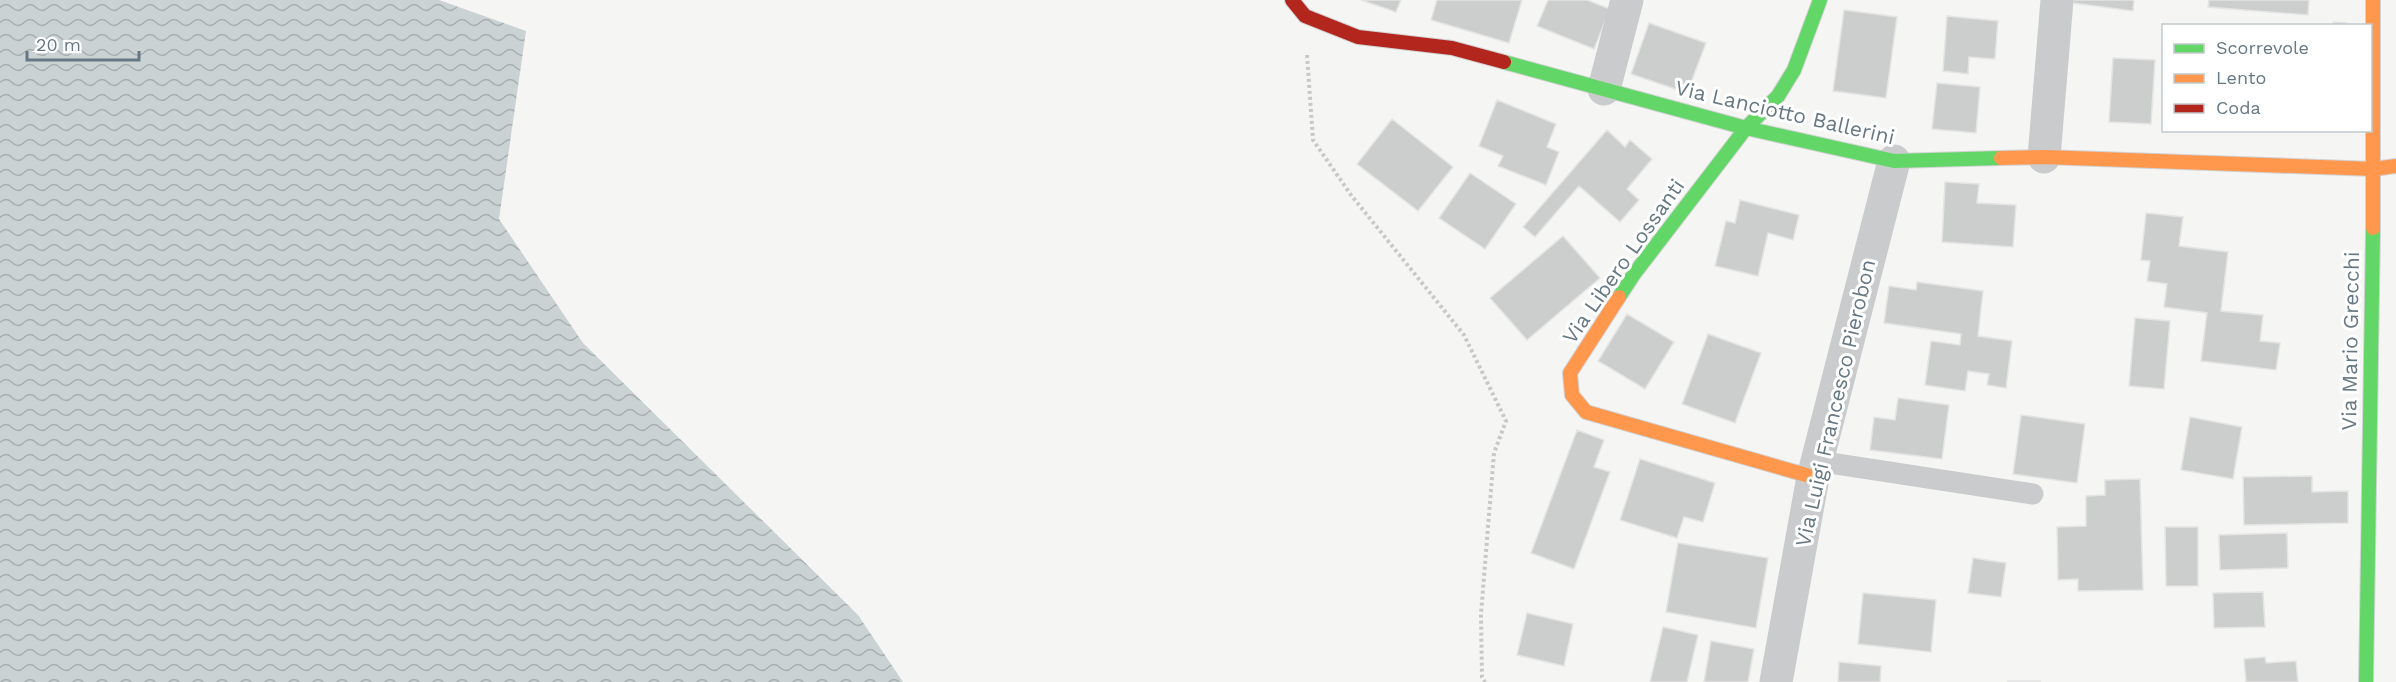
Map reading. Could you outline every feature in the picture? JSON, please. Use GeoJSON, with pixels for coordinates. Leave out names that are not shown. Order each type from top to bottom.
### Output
{"type":"FeatureCollection","features":[{"type":"Feature","properties":{"kind":"street","name":"Via Lanciotto Ballerini"},"geometry":{"type":"LineString","coordinates":[[1292,0],[1305,16],[1359,37],[1452,48],[1746,128],[1894,161],[2044,157],[2374,168],[2396,166]]}},
{"type":"Feature","properties":{"kind":"street"},"geometry":{"type":"LineString","coordinates":[[1604,89],[1628,0]]}},
{"type":"Feature","properties":{"kind":"street","name":"Via Libero Lossanti"},"geometry":{"type":"LineString","coordinates":[[1815,469],[1586,412],[1572,395],[1570,373],[1621,294],[1746,128],[1778,96],[1794,70],[1820,0]]}},
{"type":"Feature","properties":{"kind":"street"},"geometry":{"type":"LineString","coordinates":[[2044,157],[2057,0]]}},
{"type":"Feature","properties":{"kind":"street","name":"Via Mario Grecchi"},"geometry":{"type":"LineString","coordinates":[[2366,682],[2374,168],[2373,0]]}},
{"type":"Feature","properties":{"kind":"street","name":"Via Luigi Francesco Pierobon"},"geometry":{"type":"LineString","coordinates":[[1776,682],[1815,469],[1894,161]]}},
{"type":"Feature","properties":{"kind":"lane"},"geometry":{"type":"LineString","coordinates":[[1815,469],[2033,494]]}},
{"type":"Feature","properties":{"kind":"path"},"geometry":{"type":"LineString","coordinates":[[1305,16],[1313,140],[1351,195],[1464,335],[1506,421],[1494,453],[1481,614],[1482,677],[1485,682]]}},
{"type":"Feature","properties":{"kind":"water"},"geometry":{"type":"Polygon","coordinates":[[[0,0],[439,0],[526,31],[499,219],[583,343],[858,615],[903,682],[0,682],[0,0]]]}},
{"type":"Feature","properties":{"kind":"building"},"geometry":{"type":"Polygon","coordinates":[[[1361,0],[1401,0],[1396,12],[1361,0]]]}},
{"type":"Feature","properties":{"kind":"building"},"geometry":{"type":"Polygon","coordinates":[[[1437,0],[1522,0],[1509,43],[1431,20],[1437,0]]]}},
{"type":"Feature","properties":{"kind":"building"},"geometry":{"type":"Polygon","coordinates":[[[1548,0],[1587,0],[1610,9],[1594,49],[1537,26],[1548,0]]]}},
{"type":"Feature","properties":{"kind":"building"},"geometry":{"type":"Polygon","coordinates":[[[2073,0],[2134,0],[2133,11],[2073,3],[2073,0]]]}},
{"type":"Feature","properties":{"kind":"building"},"geometry":{"type":"Polygon","coordinates":[[[2209,0],[2309,0],[2308,15],[2208,7],[2209,0]]]}},
{"type":"Feature","properties":{"kind":"building"},"geometry":{"type":"Polygon","coordinates":[[[1844,10],[1897,17],[1886,98],[1833,91],[1844,10]]]}},
{"type":"Feature","properties":{"kind":"building"},"geometry":{"type":"Polygon","coordinates":[[[1947,16],[1998,21],[1995,59],[1969,57],[1968,74],[1943,71],[1947,16]]]}},
{"type":"Feature","properties":{"kind":"building"},"geometry":{"type":"Polygon","coordinates":[[[1649,23],[1706,43],[1687,93],[1631,74],[1649,23]]]}},
{"type":"Feature","properties":{"kind":"building"},"geometry":{"type":"Polygon","coordinates":[[[2113,58],[2155,60],[2151,124],[2109,122],[2113,58]]]}},
{"type":"Feature","properties":{"kind":"building"},"geometry":{"type":"Polygon","coordinates":[[[1937,83],[1980,87],[1976,133],[1932,129],[1937,83]]]}},
{"type":"Feature","properties":{"kind":"building"},"geometry":{"type":"Polygon","coordinates":[[[1497,100],[1556,124],[1547,147],[1559,152],[1546,185],[1498,166],[1503,156],[1479,146],[1497,100]]]}},
{"type":"Feature","properties":{"kind":"building"},"geometry":{"type":"Polygon","coordinates":[[[1392,119],[1453,167],[1418,211],[1357,164],[1392,119]]]}},
{"type":"Feature","properties":{"kind":"building"},"geometry":{"type":"Polygon","coordinates":[[[1607,130],[1625,147],[1630,140],[1652,159],[1627,189],[1639,200],[1620,222],[1579,186],[1535,237],[1523,227],[1607,130]]]}},
{"type":"Feature","properties":{"kind":"building"},"geometry":{"type":"Polygon","coordinates":[[[1470,173],[1516,204],[1485,249],[1439,218],[1470,173]]]}},
{"type":"Feature","properties":{"kind":"building"},"geometry":{"type":"Polygon","coordinates":[[[1945,182],[1979,184],[1977,203],[2016,205],[2013,247],[1942,242],[1945,182]]]}},
{"type":"Feature","properties":{"kind":"building"},"geometry":{"type":"Polygon","coordinates":[[[1740,200],[1799,215],[1793,240],[1768,233],[1758,276],[1715,266],[1726,221],[1735,223],[1740,200]]]}},
{"type":"Feature","properties":{"kind":"building"},"geometry":{"type":"Polygon","coordinates":[[[2146,213],[2183,217],[2179,246],[2228,252],[2221,311],[2263,315],[2260,341],[2280,343],[2276,370],[2201,361],[2207,313],[2164,307],[2167,284],[2147,281],[2150,261],[2141,260],[2146,213]]]}},
{"type":"Feature","properties":{"kind":"building"},"geometry":{"type":"Polygon","coordinates":[[[1563,236],[1600,278],[1527,340],[1490,298],[1563,236]]]}},
{"type":"Feature","properties":{"kind":"building"},"geometry":{"type":"Polygon","coordinates":[[[1917,282],[1983,291],[1978,336],[2012,341],[2006,388],[1987,385],[1989,374],[1968,371],[1965,391],[1925,385],[1931,341],[1960,345],[1961,334],[1884,323],[1889,286],[1916,290],[1917,282]]]}},
{"type":"Feature","properties":{"kind":"building"},"geometry":{"type":"Polygon","coordinates":[[[1627,314],[1674,342],[1645,389],[1598,361],[1627,314]]]}},
{"type":"Feature","properties":{"kind":"building"},"geometry":{"type":"Polygon","coordinates":[[[2135,318],[2170,321],[2164,389],[2129,386],[2135,318]]]}},
{"type":"Feature","properties":{"kind":"building"},"geometry":{"type":"Polygon","coordinates":[[[1708,334],[1761,353],[1735,423],[1682,404],[1708,334]]]}},
{"type":"Feature","properties":{"kind":"building"},"geometry":{"type":"Polygon","coordinates":[[[1898,398],[1949,405],[1942,459],[1870,450],[1874,417],[1895,420],[1898,398]]]}},
{"type":"Feature","properties":{"kind":"building"},"geometry":{"type":"Polygon","coordinates":[[[2021,415],[2085,424],[2077,483],[2013,474],[2021,415]]]}},
{"type":"Feature","properties":{"kind":"building"},"geometry":{"type":"Polygon","coordinates":[[[2190,417],[2242,427],[2233,479],[2181,470],[2190,417]]]}},
{"type":"Feature","properties":{"kind":"building"},"geometry":{"type":"Polygon","coordinates":[[[1577,430],[1604,440],[1594,467],[1610,472],[1574,569],[1531,553],[1577,430]]]}},
{"type":"Feature","properties":{"kind":"building"},"geometry":{"type":"Polygon","coordinates":[[[1640,459],[1715,483],[1703,522],[1684,517],[1677,538],[1620,520],[1640,459]]]}},
{"type":"Feature","properties":{"kind":"building"},"geometry":{"type":"Polygon","coordinates":[[[2312,476],[2312,492],[2348,491],[2348,523],[2244,525],[2243,477],[2312,476]]]}},
{"type":"Feature","properties":{"kind":"building"},"geometry":{"type":"Polygon","coordinates":[[[2140,479],[2143,590],[2078,591],[2078,579],[2058,580],[2057,527],[2086,526],[2086,496],[2105,495],[2105,480],[2140,479]]]}},
{"type":"Feature","properties":{"kind":"building"},"geometry":{"type":"Polygon","coordinates":[[[2165,527],[2198,527],[2198,586],[2166,586],[2165,527]]]}},
{"type":"Feature","properties":{"kind":"building"},"geometry":{"type":"Polygon","coordinates":[[[2287,533],[2288,568],[2220,570],[2219,535],[2287,533]]]}},
{"type":"Feature","properties":{"kind":"building"},"geometry":{"type":"Polygon","coordinates":[[[1678,543],[1768,558],[1756,628],[1666,612],[1678,543]]]}},
{"type":"Feature","properties":{"kind":"building"},"geometry":{"type":"Polygon","coordinates":[[[1973,558],[2006,563],[2001,597],[1968,593],[1973,558]]]}},
{"type":"Feature","properties":{"kind":"building"},"geometry":{"type":"Polygon","coordinates":[[[2263,592],[2265,627],[2214,628],[2213,593],[2263,592]]]}},
{"type":"Feature","properties":{"kind":"building"},"geometry":{"type":"Polygon","coordinates":[[[1863,593],[1936,600],[1931,652],[1858,644],[1863,593]]]}},
{"type":"Feature","properties":{"kind":"building"},"geometry":{"type":"Polygon","coordinates":[[[1527,613],[1573,624],[1564,666],[1517,655],[1527,613]]]}},
{"type":"Feature","properties":{"kind":"building"},"geometry":{"type":"Polygon","coordinates":[[[1663,627],[1698,635],[1687,682],[1650,682],[1663,627]]]}},
{"type":"Feature","properties":{"kind":"building"},"geometry":{"type":"Polygon","coordinates":[[[1711,641],[1754,649],[1748,682],[1704,682],[1711,641]]]}},
{"type":"Feature","properties":{"kind":"building"},"geometry":{"type":"Polygon","coordinates":[[[2265,657],[2266,663],[2296,661],[2298,682],[2246,682],[2244,659],[2265,657]]]}},
{"type":"Feature","properties":{"kind":"building"},"geometry":{"type":"Polygon","coordinates":[[[1839,662],[1881,666],[1880,682],[1838,682],[1839,662]]]}},
{"type":"Feature","properties":{"kind":"building"},"geometry":{"type":"Polygon","coordinates":[[[2040,681],[2040,682],[2008,682],[2040,681]]]}},
{"type":"Feature","properties":{"kind":"traffic: fast"},"geometry":{"type":"LineString","coordinates":[[1619,297],[1634,274],[1746,128],[1778,96],[1794,70],[1820,0]]}},
{"type":"Feature","properties":{"kind":"traffic: fast"},"geometry":{"type":"LineString","coordinates":[[1504,62],[1746,128],[1894,161],[2001,158]]}},
{"type":"Feature","properties":{"kind":"traffic: fast"},"geometry":{"type":"LineString","coordinates":[[2366,682],[2373,228]]}},
{"type":"Feature","properties":{"kind":"traffic: slow"},"geometry":{"type":"LineString","coordinates":[[2373,0],[2373,228]]}},
{"type":"Feature","properties":{"kind":"traffic: slow"},"geometry":{"type":"LineString","coordinates":[[2001,158],[2044,157],[2374,169],[2396,166]]}},
{"type":"Feature","properties":{"kind":"traffic: slow"},"geometry":{"type":"LineString","coordinates":[[1619,297],[1570,373],[1572,395],[1586,412],[1813,477]]}},
{"type":"Feature","properties":{"kind":"traffic: jam"},"geometry":{"type":"LineString","coordinates":[[1292,0],[1305,16],[1358,37],[1452,48],[1504,62]]}}]}
